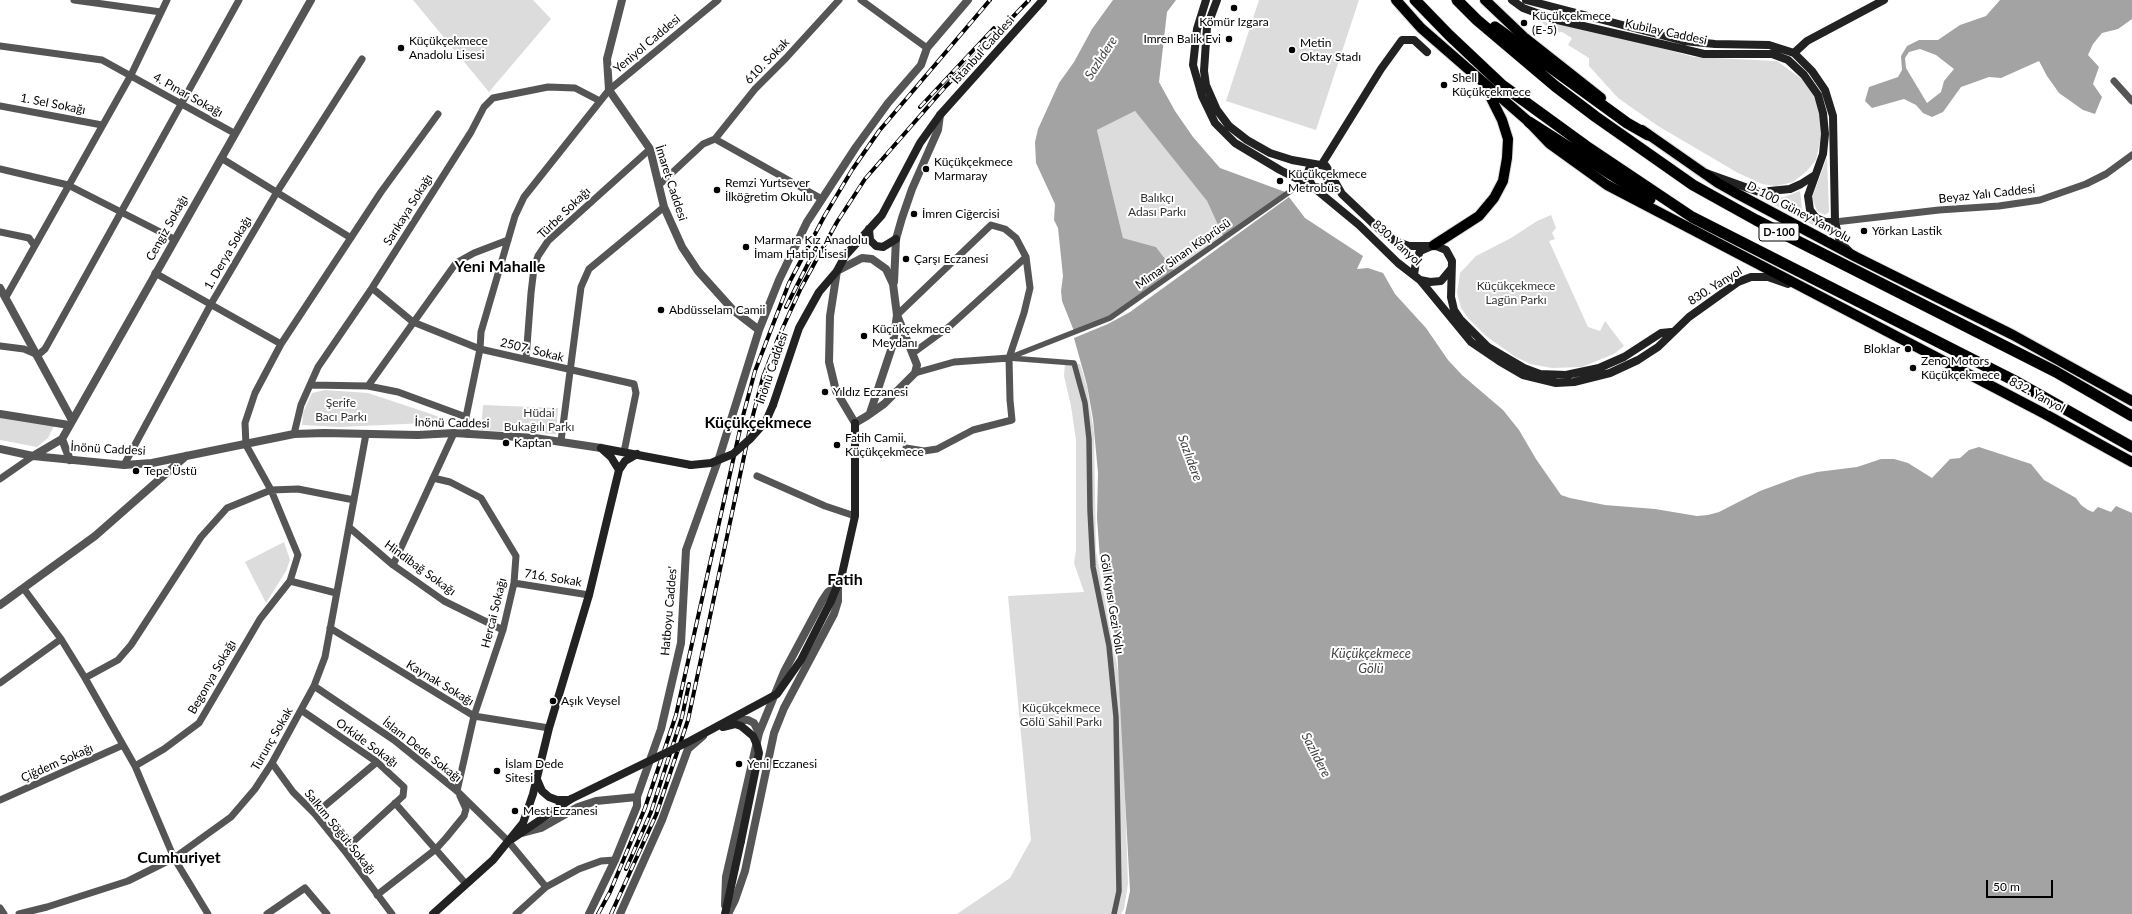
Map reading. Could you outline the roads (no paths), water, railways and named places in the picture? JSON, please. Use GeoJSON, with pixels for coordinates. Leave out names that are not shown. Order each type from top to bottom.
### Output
{"type":"FeatureCollection","features":[{"type":"Feature","properties":{"kind":"highway","name":"D-100"},"geometry":{"type":"LineString","coordinates":[[1415,0],[1449,35],[1497,80],[1537,112],[1648,189],[1722,234],[2017,382],[2132,447]]}},
{"type":"Feature","properties":{"kind":"highway","name":"D-100"},"geometry":{"type":"LineString","coordinates":[[1457,0],[1477,20],[1596,118],[1693,185],[1738,211],[2056,372],[2132,416]]}},
{"type":"Feature","properties":{"kind":"highway"},"geometry":{"type":"LineString","coordinates":[[1477,20],[1497,28],[1622,120],[1648,134]]}},
{"type":"Feature","properties":{"kind":"highway"},"geometry":{"type":"LineString","coordinates":[[1529,122],[1682,217],[1722,234]]}},
{"type":"Feature","properties":{"kind":"main road","name":"İstanbul Caddesi"},"geometry":{"type":"LineString","coordinates":[[869,229],[882,215],[920,143],[940,115],[1043,0]]}},
{"type":"Feature","properties":{"kind":"main road","name":"830. Yanyol"},"geometry":{"type":"LineString","coordinates":[[1206,0],[1197,29],[1193,65],[1202,96],[1215,123],[1235,143],[1312,187],[1359,224],[1398,263],[1417,278],[1471,342],[1523,375],[1556,383],[1574,382],[1610,373],[1658,347],[1671,332],[1709,302],[1738,282],[1751,277],[1768,277],[1822,298]]}},
{"type":"Feature","properties":{"kind":"main road"},"geometry":{"type":"LineString","coordinates":[[1217,0],[1207,27],[1204,49],[1206,85],[1217,110],[1229,126],[1247,140],[1270,153],[1313,165],[1322,164],[1381,69],[1402,40],[1414,40],[1427,52]]}},
{"type":"Feature","properties":{"kind":"main road","name":"832. Yanyol"},"geometry":{"type":"LineString","coordinates":[[1396,0],[1421,28],[1484,85],[1529,122],[1562,154],[1607,185],[2045,414],[2132,462]]}},
{"type":"Feature","properties":{"kind":"main road","name":"D-100 Güney Yanyolu"},"geometry":{"type":"LineString","coordinates":[[1485,0],[1525,38],[1648,134],[1705,172],[1723,186],[1856,257],[2013,335],[2132,401]]}},
{"type":"Feature","properties":{"kind":"main road","name":"Kubilay Caddesi"},"geometry":{"type":"LineString","coordinates":[[1512,0],[1524,8],[1553,19],[1704,54],[1772,54],[1788,60],[1804,75],[1818,95],[1823,113],[1825,134],[1823,154],[1808,196],[1810,210],[1816,218],[1825,222],[1835,222]]}},
{"type":"Feature","properties":{"kind":"main road","name":"Kubilay Caddesi"},"geometry":{"type":"LineString","coordinates":[[1526,0],[1684,41],[1715,44],[1769,45],[1794,53],[1812,71],[1825,90],[1833,116],[1835,222],[1840,242],[1856,257]]}},
{"type":"Feature","properties":{"kind":"main road"},"geometry":{"type":"LineString","coordinates":[[1794,53],[1808,41],[1884,0]]}},
{"type":"Feature","properties":{"kind":"main road"},"geometry":{"type":"LineString","coordinates":[[1432,246],[1442,248],[1448,253],[1452,261],[1452,269],[1441,281],[1430,282],[1417,278],[1417,256],[1420,251],[1432,246],[1479,216],[1494,198],[1503,182],[1507,164],[1508,139],[1502,120],[1484,85]]}},
{"type":"Feature","properties":{"kind":"main road","name":"830. Yanyol"},"geometry":{"type":"LineString","coordinates":[[1322,164],[1329,169],[1342,194],[1385,234],[1395,241],[1409,246],[1432,246]]}},
{"type":"Feature","properties":{"kind":"main road"},"geometry":{"type":"LineString","coordinates":[[1313,165],[1309,169],[1307,176],[1312,187],[1320,189],[1326,186],[1332,176]]}},
{"type":"Feature","properties":{"kind":"main road"},"geometry":{"type":"LineString","coordinates":[[1705,172],[1759,192],[1790,189],[1816,174]]}},
{"type":"Feature","properties":{"kind":"main road"},"geometry":{"type":"LineString","coordinates":[[869,229],[870,240],[876,246],[883,247],[896,239]]}},
{"type":"Feature","properties":{"kind":"main road","name":"İnönü Caddesi"},"geometry":{"type":"LineString","coordinates":[[601,448],[691,465],[711,463],[733,454],[750,439],[766,421],[773,405],[799,328],[819,292],[837,272],[845,256],[869,229]]}},
{"type":"Feature","properties":{"kind":"main road","name":"830. Yanyol"},"geometry":{"type":"LineString","coordinates":[[1452,269],[1451,297],[1454,310],[1460,319],[1488,347],[1524,368],[1540,374],[1576,374],[1599,368],[1635,350],[1661,333],[1671,332]]}},
{"type":"Feature","properties":{"kind":"main road"},"geometry":{"type":"LineString","coordinates":[[1635,350],[1640,358]]}},
{"type":"Feature","properties":{"kind":"main road"},"geometry":{"type":"LineString","coordinates":[[508,841],[522,834],[542,818],[571,799],[713,730],[777,694],[801,660],[838,586],[855,516],[855,423]]}},
{"type":"Feature","properties":{"kind":"main road"},"geometry":{"type":"LineString","coordinates":[[601,448],[611,457],[619,470]]}},
{"type":"Feature","properties":{"kind":"main road"},"geometry":{"type":"LineString","coordinates":[[432,914],[493,860],[523,824],[549,728],[589,595],[619,470],[625,462],[636,454]]}},
{"type":"Feature","properties":{"kind":"main road"},"geometry":{"type":"LineString","coordinates":[[713,730],[735,724],[748,730],[757,745],[758,753],[726,914]]}},
{"type":"Feature","properties":{"kind":"main road"},"geometry":{"type":"LineString","coordinates":[[536,776],[542,792],[549,797],[562,801],[571,799]]}},
{"type":"Feature","properties":{"kind":"street"},"geometry":{"type":"LineString","coordinates":[[74,0],[161,12]]}},
{"type":"Feature","properties":{"kind":"street"},"geometry":{"type":"LineString","coordinates":[[6,297],[131,75],[167,0]]}},
{"type":"Feature","properties":{"kind":"street"},"geometry":{"type":"LineString","coordinates":[[38,354],[45,349],[239,0]]}},
{"type":"Feature","properties":{"kind":"street","name":"Cengiz Sokağı"},"geometry":{"type":"LineString","coordinates":[[62,439],[234,133],[311,0]]}},
{"type":"Feature","properties":{"kind":"street"},"geometry":{"type":"LineString","coordinates":[[609,90],[607,59],[622,0]]}},
{"type":"Feature","properties":{"kind":"street","name":"Yeniyol Caddesi"},"geometry":{"type":"LineString","coordinates":[[467,434],[466,417],[485,318],[515,216],[524,197],[609,90],[718,0]]}},
{"type":"Feature","properties":{"kind":"street","name":"610. Sokak"},"geometry":{"type":"LineString","coordinates":[[715,139],[755,89],[786,58],[839,0]]}},
{"type":"Feature","properties":{"kind":"street"},"geometry":{"type":"LineString","coordinates":[[861,0],[927,48]]}},
{"type":"Feature","properties":{"kind":"street","name":"Hatboyu Caddes'"},"geometry":{"type":"LineString","coordinates":[[589,914],[615,860],[637,806],[637,797],[660,729],[681,643],[686,550],[720,455],[759,330],[792,251],[822,199],[864,134],[921,65],[927,48],[968,0]]}},
{"type":"Feature","properties":{"kind":"street","name":"4. Pınar Sokağı"},"geometry":{"type":"LineString","coordinates":[[0,46],[102,60],[234,133]]}},
{"type":"Feature","properties":{"kind":"street","name":"1. Derya Sokağı"},"geometry":{"type":"LineString","coordinates":[[124,465],[211,304],[277,192],[362,59]]}},
{"type":"Feature","properties":{"kind":"street"},"geometry":{"type":"LineString","coordinates":[[2114,81],[2132,101]]}},
{"type":"Feature","properties":{"kind":"street","name":"Sarıkaya Sokağı"},"geometry":{"type":"LineString","coordinates":[[294,434],[301,405],[318,366],[372,288],[471,132],[484,108],[493,98],[548,87],[575,88],[600,101]]}},
{"type":"Feature","properties":{"kind":"street","name":"İmaret Caddesi"},"geometry":{"type":"LineString","coordinates":[[609,90],[650,149],[664,207],[682,248],[698,271],[734,310],[759,330]]}},
{"type":"Feature","properties":{"kind":"street","name":"1. Sel Sokağı"},"geometry":{"type":"LineString","coordinates":[[0,106],[102,125]]}},
{"type":"Feature","properties":{"kind":"street"},"geometry":{"type":"LineString","coordinates":[[336,593],[290,581],[298,555],[271,490],[246,445],[245,423],[268,366],[281,344],[381,192],[438,114]]}},
{"type":"Feature","properties":{"kind":"street"},"geometry":{"type":"LineString","coordinates":[[870,413],[889,362],[897,315],[894,284],[896,239],[912,189],[938,130],[940,115]]}},
{"type":"Feature","properties":{"kind":"street"},"geometry":{"type":"LineString","coordinates":[[659,185],[703,144],[715,139],[822,199]]}},
{"type":"Feature","properties":{"kind":"street","name":"Türbe Sokağı"},"geometry":{"type":"LineString","coordinates":[[526,359],[532,281],[538,256],[548,241],[650,149]]}},
{"type":"Feature","properties":{"kind":"street","name":"Beyaz Yalı Caddesi"},"geometry":{"type":"LineString","coordinates":[[1835,222],[1939,210],[1999,206],[2040,200],[2086,184],[2106,174],[2132,155]]}},
{"type":"Feature","properties":{"kind":"street"},"geometry":{"type":"LineString","coordinates":[[221,158],[351,238]]}},
{"type":"Feature","properties":{"kind":"street"},"geometry":{"type":"LineString","coordinates":[[0,169],[68,185],[174,239]]}},
{"type":"Feature","properties":{"kind":"street","name":"Mimar Sinan Köprüsü"},"geometry":{"type":"LineString","coordinates":[[1009,358],[1070,332],[1110,318],[1288,193],[1301,181]]}},
{"type":"Feature","properties":{"kind":"street"},"geometry":{"type":"LineString","coordinates":[[561,441],[581,287],[589,269],[664,207]]}},
{"type":"Feature","properties":{"kind":"street"},"geometry":{"type":"LineString","coordinates":[[897,315],[991,225],[1005,229],[1016,238],[1026,258],[1030,288],[1024,313],[1009,358],[1012,420],[973,430],[937,449],[924,451],[906,448]]}},
{"type":"Feature","properties":{"kind":"street"},"geometry":{"type":"LineString","coordinates":[[0,232],[29,238],[34,245]]}},
{"type":"Feature","properties":{"kind":"street"},"geometry":{"type":"LineString","coordinates":[[368,386],[456,263],[474,253],[508,240]]}},
{"type":"Feature","properties":{"kind":"street"},"geometry":{"type":"LineString","coordinates":[[894,284],[886,269],[872,258],[862,258],[837,272],[830,316],[829,362],[836,391],[855,423],[890,398],[915,373],[954,362],[1009,358]]}},
{"type":"Feature","properties":{"kind":"street"},"geometry":{"type":"LineString","coordinates":[[913,353],[950,326],[1026,258]]}},
{"type":"Feature","properties":{"kind":"street"},"geometry":{"type":"LineString","coordinates":[[155,273],[281,344]]}},
{"type":"Feature","properties":{"kind":"street"},"geometry":{"type":"LineString","coordinates":[[0,288],[38,354],[71,423]]}},
{"type":"Feature","properties":{"kind":"street","name":"2507. Sokak"},"geometry":{"type":"LineString","coordinates":[[372,288],[414,322],[480,349],[634,384],[636,393],[624,452]]}},
{"type":"Feature","properties":{"kind":"street"},"geometry":{"type":"LineString","coordinates":[[897,315],[917,365],[915,373]]}},
{"type":"Feature","properties":{"kind":"street"},"geometry":{"type":"LineString","coordinates":[[0,346],[24,349],[38,354]]}},
{"type":"Feature","properties":{"kind":"street","name":"Göl Kıyısı Gezi Yolu"},"geometry":{"type":"LineString","coordinates":[[1009,358],[1074,363],[1084,403],[1089,439],[1090,510],[1093,567],[1109,646],[1116,717],[1119,891],[1114,914]]}},
{"type":"Feature","properties":{"kind":"street"},"geometry":{"type":"LineString","coordinates":[[310,385],[368,386],[398,392],[466,417]]}},
{"type":"Feature","properties":{"kind":"street","name":"İnönü Caddesi"},"geometry":{"type":"LineString","coordinates":[[0,414],[71,423]]}},
{"type":"Feature","properties":{"kind":"street"},"geometry":{"type":"LineString","coordinates":[[393,565],[454,433]]}},
{"type":"Feature","properties":{"kind":"street","name":"İnönü Caddesi"},"geometry":{"type":"LineString","coordinates":[[0,449],[33,456],[124,465],[152,464],[188,455],[246,445],[294,434],[418,435],[454,433],[561,441],[601,448]]}},
{"type":"Feature","properties":{"kind":"street","name":"Turunç Sokak"},"geometry":{"type":"LineString","coordinates":[[19,914],[128,881],[174,858],[232,817],[255,789],[272,763],[314,686],[325,657],[336,593],[350,528],[366,434]]}},
{"type":"Feature","properties":{"kind":"street"},"geometry":{"type":"LineString","coordinates":[[0,479],[33,456],[62,439],[70,460]]}},
{"type":"Feature","properties":{"kind":"street"},"geometry":{"type":"LineString","coordinates":[[0,606],[95,536],[188,455]]}},
{"type":"Feature","properties":{"kind":"street"},"geometry":{"type":"LineString","coordinates":[[757,476],[825,506],[855,516]]}},
{"type":"Feature","properties":{"kind":"street","name":"Hercai Sokağı"},"geometry":{"type":"LineString","coordinates":[[433,478],[450,482],[481,498],[516,556],[514,583],[503,630],[474,716],[457,791]]}},
{"type":"Feature","properties":{"kind":"street"},"geometry":{"type":"LineString","coordinates":[[85,678],[118,660],[131,645],[201,537],[227,508],[271,490],[298,489],[354,500]]}},
{"type":"Feature","properties":{"kind":"street","name":"Hindibağ Sokağı"},"geometry":{"type":"LineString","coordinates":[[350,528],[393,565],[444,601],[503,630]]}},
{"type":"Feature","properties":{"kind":"street","name":"Begonya Sokağı"},"geometry":{"type":"LineString","coordinates":[[135,766],[164,749],[198,723],[260,618],[290,581]]}},
{"type":"Feature","properties":{"kind":"street","name":"716. Sokak"},"geometry":{"type":"LineString","coordinates":[[514,583],[589,595]]}},
{"type":"Feature","properties":{"kind":"street"},"geometry":{"type":"LineString","coordinates":[[726,914],[726,877],[759,733],[784,672],[822,601],[828,592],[838,586]]}},
{"type":"Feature","properties":{"kind":"street"},"geometry":{"type":"LineString","coordinates":[[726,914],[735,900],[745,871],[776,726],[834,614],[838,601],[838,586]]}},
{"type":"Feature","properties":{"kind":"street"},"geometry":{"type":"LineString","coordinates":[[24,589],[61,639],[135,766],[174,858],[208,914]]}},
{"type":"Feature","properties":{"kind":"street","name":"Kaynak Sokağı"},"geometry":{"type":"LineString","coordinates":[[330,628],[474,716],[549,728]]}},
{"type":"Feature","properties":{"kind":"street"},"geometry":{"type":"LineString","coordinates":[[0,683],[61,639]]}},
{"type":"Feature","properties":{"kind":"street","name":"İslam Dede Sokağı"},"geometry":{"type":"LineString","coordinates":[[314,686],[394,740],[457,791],[508,841],[546,887]]}},
{"type":"Feature","properties":{"kind":"street"},"geometry":{"type":"LineString","coordinates":[[620,914],[662,820],[688,749],[703,736],[772,702]]}},
{"type":"Feature","properties":{"kind":"street","name":"Orkide Sokağı"},"geometry":{"type":"LineString","coordinates":[[301,710],[377,762],[404,787],[403,796],[344,850]]}},
{"type":"Feature","properties":{"kind":"street"},"geometry":{"type":"LineString","coordinates":[[734,720],[748,720],[754,723],[759,733]]}},
{"type":"Feature","properties":{"kind":"street","name":"Çiğdem Sokağı"},"geometry":{"type":"LineString","coordinates":[[0,800],[123,745]]}},
{"type":"Feature","properties":{"kind":"street"},"geometry":{"type":"LineString","coordinates":[[315,814],[377,762]]}},
{"type":"Feature","properties":{"kind":"street","name":"Salkım Söğüt Sokağı"},"geometry":{"type":"LineString","coordinates":[[272,763],[293,792],[315,814],[344,850],[392,914]]}},
{"type":"Feature","properties":{"kind":"street"},"geometry":{"type":"LineString","coordinates":[[377,896],[436,849],[464,816],[466,809],[457,791]]}},
{"type":"Feature","properties":{"kind":"street"},"geometry":{"type":"LineString","coordinates":[[522,834],[541,828],[578,806],[596,801],[637,797]]}},
{"type":"Feature","properties":{"kind":"street"},"geometry":{"type":"LineString","coordinates":[[395,803],[466,884]]}},
{"type":"Feature","properties":{"kind":"street"},"geometry":{"type":"LineString","coordinates":[[516,914],[546,887],[579,869],[601,861],[615,860]]}},
{"type":"Feature","properties":{"kind":"street"},"geometry":{"type":"LineString","coordinates":[[267,914],[304,888],[327,914]]}},
{"type":"Feature","properties":{"kind":"street"},"geometry":{"type":"LineString","coordinates":[[0,908],[4,914]]}},
{"type":"Feature","properties":{"kind":"water","name":"Sazlıdere"},"geometry":{"type":"Polygon","coordinates":[[[1113,0],[1176,0],[1167,12],[1159,82],[1175,111],[1193,137],[1220,168],[1288,193],[1223,236],[1207,201],[1135,111],[1097,130],[1123,238],[1156,247],[1175,272],[1110,318],[1074,331],[1062,301],[1061,291],[1063,276],[1058,228],[1054,220],[1055,204],[1036,163],[1035,142],[1038,129],[1059,83],[1074,62],[1092,29],[1113,0]]]}},
{"type":"Feature","properties":{"kind":"water"},"geometry":{"type":"Polygon","coordinates":[[[2000,0],[2132,0],[2132,19],[2118,29],[2102,33],[2093,44],[2088,55],[2099,67],[2093,84],[2102,97],[2095,114],[2083,110],[2059,93],[2039,61],[2001,78],[1989,77],[1961,87],[1943,112],[1932,117],[1923,113],[1916,105],[1904,99],[1872,108],[1865,101],[1869,87],[1898,77],[1902,70],[1901,56],[1907,46],[1919,40],[1938,40],[1960,25],[1986,16],[2000,0]],[[1920,49],[1909,52],[1905,58],[1906,68],[1927,103],[1941,92],[1944,81],[1954,69],[1936,55],[1920,49]]]}},
{"type":"Feature","properties":{"kind":"water","name":"Küçükçekmece Gölü"},"geometry":{"type":"Polygon","coordinates":[[[1289,197],[1305,218],[1363,256],[1357,269],[1368,268],[1383,273],[1395,294],[1426,328],[1448,360],[1462,375],[1503,410],[1519,430],[1536,459],[1561,495],[1605,505],[1655,509],[1697,516],[1708,515],[1719,512],[1760,491],[1798,477],[1817,472],[1857,467],[1881,459],[1894,459],[1908,463],[1932,478],[1950,459],[1960,458],[1969,450],[1979,447],[2031,464],[2044,480],[2076,498],[2081,505],[2088,510],[2093,512],[2098,507],[2111,512],[2116,506],[2132,513],[2132,914],[1125,914],[1130,891],[1117,647],[1100,559],[1097,518],[1098,473],[1093,419],[1087,385],[1074,338],[1108,324],[1130,312],[1289,197]]]}},
{"type":"Feature","properties":{"kind":"railway"},"geometry":{"type":"LineString","coordinates":[[598,914],[610,892],[645,808],[676,715],[743,416],[755,371],[789,283],[825,215],[852,170],[879,131],[990,0]]}},
{"type":"Feature","properties":{"kind":"railway"},"geometry":{"type":"LineString","coordinates":[[611,914],[656,815],[688,720],[752,419],[763,377],[779,336],[801,288],[837,222],[865,179],[946,86],[1029,0]]}},
{"type":"Feature","properties":{"kind":"railway"},"geometry":{"type":"LineString","coordinates":[[920,107],[994,28]]}},
{"type":"Feature","properties":{"kind":"railway"},"geometry":{"type":"LineString","coordinates":[[786,307],[816,248]]}},
{"type":"Feature","properties":{"kind":"railway"},"geometry":{"type":"LineString","coordinates":[[626,869],[651,812],[682,717],[689,684]]}},
{"type":"Feature","properties":{"kind":"place","name":"Kömür Izgara"},"geometry":{"type":"Point","coordinates":[1234,8]}},
{"type":"Feature","properties":{"kind":"place","name":"Küçükçekmece (E-5)"},"geometry":{"type":"Point","coordinates":[1524,23]}},
{"type":"Feature","properties":{"kind":"place","name":"Imren Balik Evi"},"geometry":{"type":"Point","coordinates":[1229,39]}},
{"type":"Feature","properties":{"kind":"place","name":"Küçükçekmece Anadolu Lisesi"},"geometry":{"type":"Point","coordinates":[401,48]}},
{"type":"Feature","properties":{"kind":"place","name":"Metin Oktay Stadı"},"geometry":{"type":"Point","coordinates":[1292,50]}},
{"type":"Feature","properties":{"kind":"place","name":"Shell Küçükçekmece"},"geometry":{"type":"Point","coordinates":[1444,85]}},
{"type":"Feature","properties":{"kind":"place","name":"Küçükçekmece Marmaray"},"geometry":{"type":"Point","coordinates":[926,169]}},
{"type":"Feature","properties":{"kind":"place","name":"Küçükçekmece Metrobüs"},"geometry":{"type":"Point","coordinates":[1280,181]}},
{"type":"Feature","properties":{"kind":"place","name":"Remzi Yurtsever İlköğretim Okulu"},"geometry":{"type":"Point","coordinates":[717,190]}},
{"type":"Feature","properties":{"kind":"place","name":"İmren Ciğercisi"},"geometry":{"type":"Point","coordinates":[914,214]}},
{"type":"Feature","properties":{"kind":"place","name":"Yörkan Lastik"},"geometry":{"type":"Point","coordinates":[1864,231]}},
{"type":"Feature","properties":{"kind":"place","name":"Marmara Kız Anadolu İmam Hatip Lisesi"},"geometry":{"type":"Point","coordinates":[746,247]}},
{"type":"Feature","properties":{"kind":"place","name":"Çarşı Eczanesi"},"geometry":{"type":"Point","coordinates":[906,259]}},
{"type":"Feature","properties":{"kind":"place","name":"Abdüsselam Camii"},"geometry":{"type":"Point","coordinates":[661,310]}},
{"type":"Feature","properties":{"kind":"place","name":"Küçükçekmece Meydanı"},"geometry":{"type":"Point","coordinates":[864,336]}},
{"type":"Feature","properties":{"kind":"place","name":"Bloklar"},"geometry":{"type":"Point","coordinates":[1908,349]}},
{"type":"Feature","properties":{"kind":"place","name":"Zeno Motors Küçükçekmece"},"geometry":{"type":"Point","coordinates":[1913,368]}},
{"type":"Feature","properties":{"kind":"place","name":"Yıldız Eczanesi"},"geometry":{"type":"Point","coordinates":[825,392]}},
{"type":"Feature","properties":{"kind":"place","name":"Kaptan"},"geometry":{"type":"Point","coordinates":[506,443]}},
{"type":"Feature","properties":{"kind":"place","name":"Fatih Camii, Küçükçekmece"},"geometry":{"type":"Point","coordinates":[837,445]}},
{"type":"Feature","properties":{"kind":"place","name":"Tepe Üstü"},"geometry":{"type":"Point","coordinates":[136,471]}},
{"type":"Feature","properties":{"kind":"place","name":"Aşık Veysel"},"geometry":{"type":"Point","coordinates":[553,701]}},
{"type":"Feature","properties":{"kind":"place","name":"Yeni Eczanesi"},"geometry":{"type":"Point","coordinates":[739,764]}},
{"type":"Feature","properties":{"kind":"place","name":"İslam Dede Sitesi"},"geometry":{"type":"Point","coordinates":[497,771]}},
{"type":"Feature","properties":{"kind":"place","name":"Mest Eczanesi"},"geometry":{"type":"Point","coordinates":[515,811]}},
{"type":"Feature","properties":{"kind":"district","name":"Yeni Mahalle"},"geometry":{"type":"Point","coordinates":[500,267]}},
{"type":"Feature","properties":{"kind":"district","name":"Küçükçekmece"},"geometry":{"type":"Point","coordinates":[758,423]}},
{"type":"Feature","properties":{"kind":"district","name":"Fatih"},"geometry":{"type":"Point","coordinates":[845,580]}},
{"type":"Feature","properties":{"kind":"district","name":"Cumhuriyet"},"geometry":{"type":"Point","coordinates":[179,858]}},
{"type":"Feature","properties":{"kind":"park label","name":"Balıkçı Adası Parkı"},"geometry":{"type":"Point","coordinates":[1157,205]}},
{"type":"Feature","properties":{"kind":"park label","name":"Küçükçekmece Lagün Parkı"},"geometry":{"type":"Point","coordinates":[1516,293]}},
{"type":"Feature","properties":{"kind":"park label","name":"Şerife Bacı Parkı"},"geometry":{"type":"Point","coordinates":[341,410]}},
{"type":"Feature","properties":{"kind":"park label","name":"Hüdai Bukağılı Parkı"},"geometry":{"type":"Point","coordinates":[539,420]}},
{"type":"Feature","properties":{"kind":"park label","name":"Küçükçekmece Gölü Sahil Parkı"},"geometry":{"type":"Point","coordinates":[1061,715]}}]}
